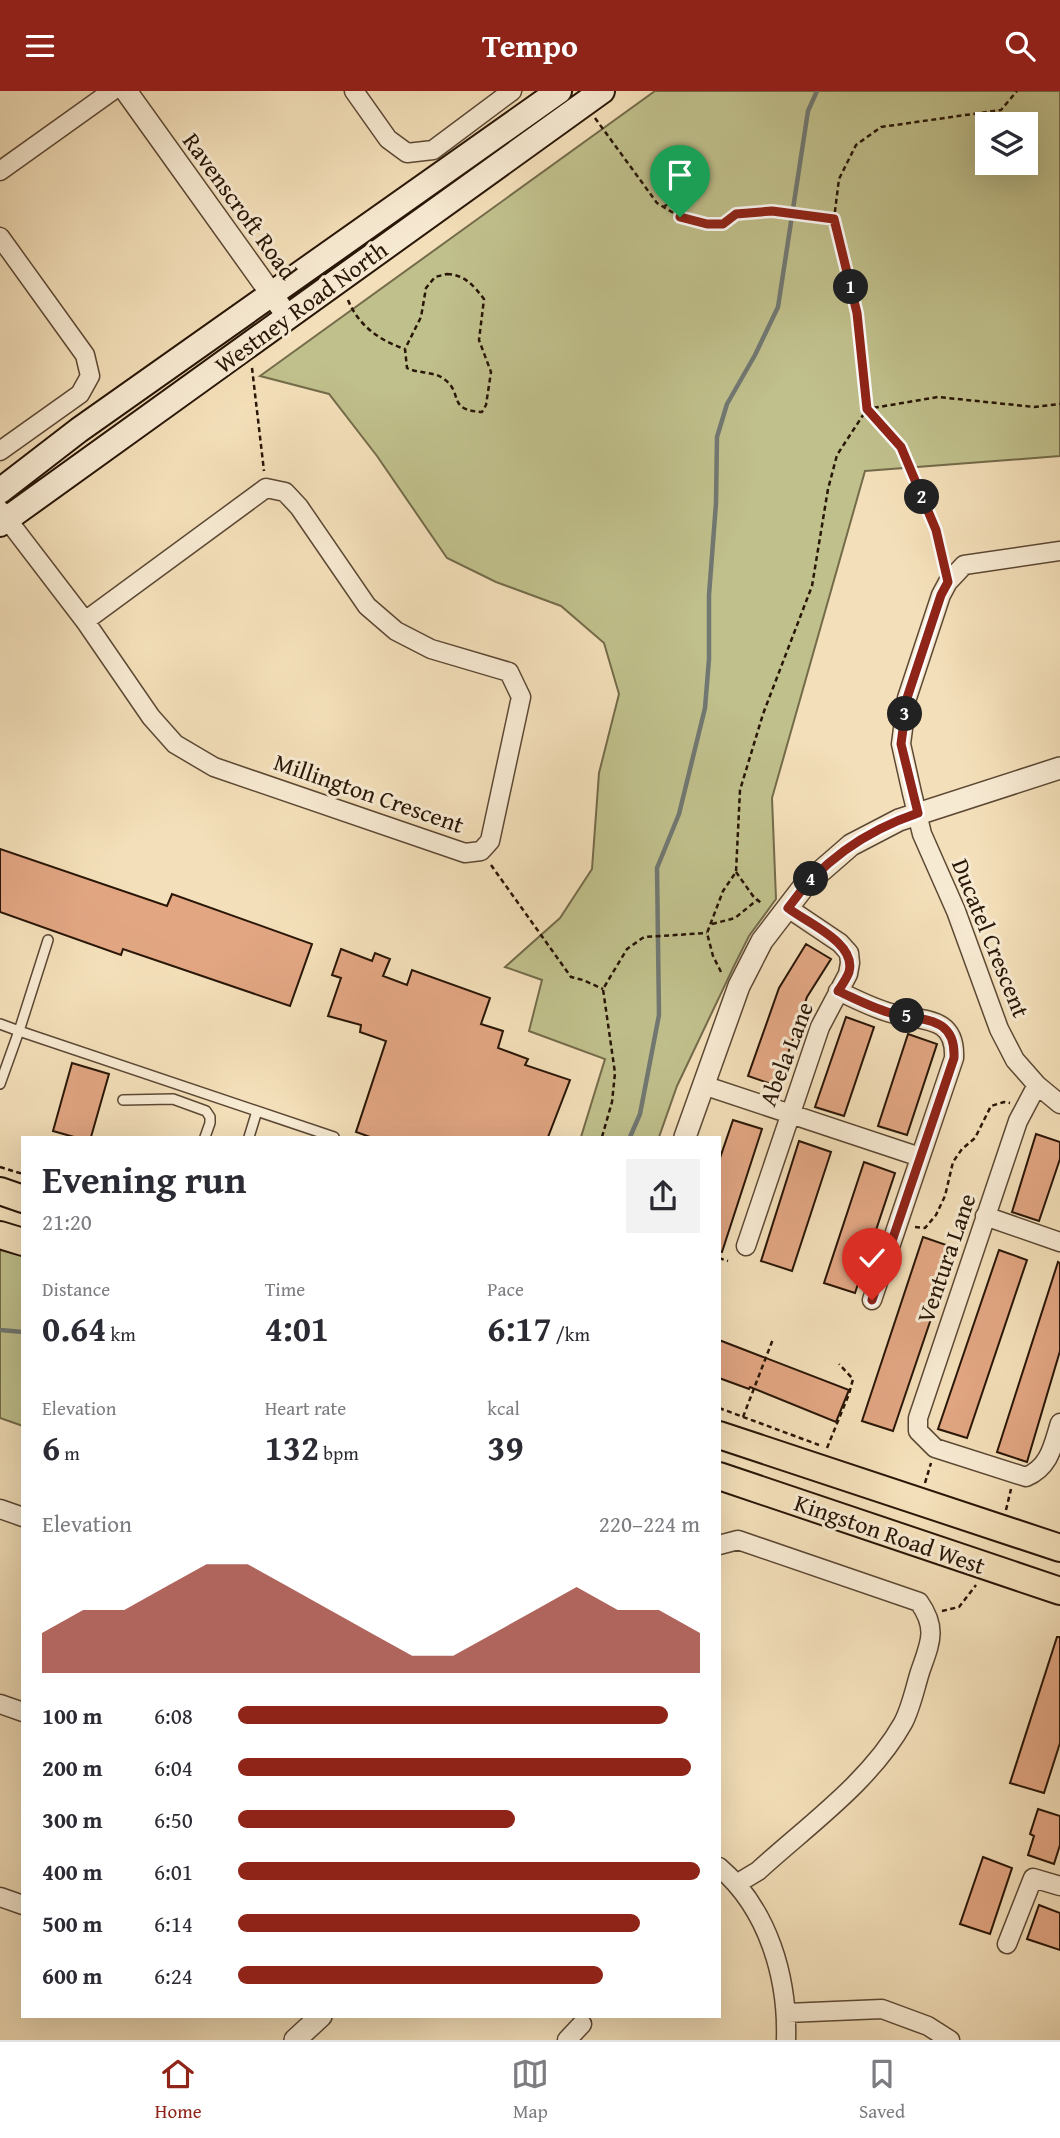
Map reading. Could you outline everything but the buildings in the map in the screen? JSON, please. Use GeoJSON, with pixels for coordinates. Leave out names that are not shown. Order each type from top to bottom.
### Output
{"type":"FeatureCollection","features":[{"type":"Feature","properties":{"kind":"main road","name":"Westney Road North"},"geometry":{"type":"LineString","coordinates":[[0,492],[79,431],[559,91]]}},
{"type":"Feature","properties":{"kind":"main road","name":"Westney Road North"},"geometry":{"type":"LineString","coordinates":[[2,518],[594,97]]}},
{"type":"Feature","properties":{"kind":"main road"},"geometry":{"type":"LineString","coordinates":[[0,1191],[21,1198]]}},
{"type":"Feature","properties":{"kind":"main road"},"geometry":{"type":"LineString","coordinates":[[0,1235],[21,1241]]}},
{"type":"Feature","properties":{"kind":"main road","name":"Kingston Road West"},"geometry":{"type":"LineString","coordinates":[[721,1436],[1060,1548]]}},
{"type":"Feature","properties":{"kind":"main road","name":"Kingston Road West"},"geometry":{"type":"LineString","coordinates":[[721,1477],[1060,1591]]}},
{"type":"Feature","properties":{"kind":"street"},"geometry":{"type":"LineString","coordinates":[[0,171],[112,91]]}},
{"type":"Feature","properties":{"kind":"street","name":"Ravenscroft Road"},"geometry":{"type":"LineString","coordinates":[[126,91],[288,317]]}},
{"type":"Feature","properties":{"kind":"street"},"geometry":{"type":"LineString","coordinates":[[354,91],[388,139],[407,153],[433,150],[512,91]]}},
{"type":"Feature","properties":{"kind":"street"},"geometry":{"type":"LineString","coordinates":[[0,237],[85,355],[90,376],[80,394],[0,451]]}},
{"type":"Feature","properties":{"kind":"street"},"geometry":{"type":"LineString","coordinates":[[85,621],[266,488]]}},
{"type":"Feature","properties":{"kind":"street","name":"Millington Crescent"},"geometry":{"type":"LineString","coordinates":[[2,518],[85,621],[151,717],[175,744],[214,767],[464,853],[481,851],[491,841],[521,697],[509,672],[431,649],[396,631],[367,606],[299,507],[285,492],[266,488]]}},
{"type":"Feature","properties":{"kind":"street"},"geometry":{"type":"LineString","coordinates":[[948,582],[964,565],[1060,551]]}},
{"type":"Feature","properties":{"kind":"street","name":"Ducatel Crescent"},"geometry":{"type":"LineString","coordinates":[[948,582],[941,595],[907,698],[901,744],[922,834],[956,911],[999,1029],[1015,1060],[1037,1085],[1060,1104]]}},
{"type":"Feature","properties":{"kind":"street"},"geometry":{"type":"LineString","coordinates":[[685,1136],[739,986],[762,941],[805,885],[850,845],[899,820],[1060,768]]}},
{"type":"Feature","properties":{"kind":"street","name":"Abela Lane"},"geometry":{"type":"LineString","coordinates":[[746,1246],[820,1027],[848,974],[850,964],[849,953],[840,943],[788,908]]}},
{"type":"Feature","properties":{"kind":"street"},"geometry":{"type":"LineString","coordinates":[[838,991],[894,1014],[922,1018],[940,1025],[947,1030],[954,1045],[954,1058],[872,1300]]}},
{"type":"Feature","properties":{"kind":"street"},"geometry":{"type":"LineString","coordinates":[[703,1085],[920,1157]]}},
{"type":"Feature","properties":{"kind":"street","name":"Ventura Lane"},"geometry":{"type":"LineString","coordinates":[[1014,1475],[935,1448],[918,1431],[918,1418],[985,1216],[1016,1112],[1037,1085]]}},
{"type":"Feature","properties":{"kind":"street"},"geometry":{"type":"LineString","coordinates":[[985,1216],[1060,1242]]}},
{"type":"Feature","properties":{"kind":"street"},"geometry":{"type":"LineString","coordinates":[[1014,1475],[1026,1477],[1041,1468],[1048,1460],[1060,1423]]}},
{"type":"Feature","properties":{"kind":"street"},"geometry":{"type":"LineString","coordinates":[[0,1509],[21,1516]]}},
{"type":"Feature","properties":{"kind":"street"},"geometry":{"type":"LineString","coordinates":[[721,1545],[738,1541],[919,1602],[928,1615],[932,1628],[904,1721],[873,1768],[758,1871],[738,1884]]}},
{"type":"Feature","properties":{"kind":"street"},"geometry":{"type":"LineString","coordinates":[[0,1704],[21,1711]]}},
{"type":"Feature","properties":{"kind":"street"},"geometry":{"type":"LineString","coordinates":[[721,1869],[738,1884],[771,1939],[787,2013],[786,2040]]}},
{"type":"Feature","properties":{"kind":"street"},"geometry":{"type":"LineString","coordinates":[[1007,1944],[1033,1878],[1060,1886]]}},
{"type":"Feature","properties":{"kind":"street"},"geometry":{"type":"LineString","coordinates":[[0,1897],[21,1904]]}},
{"type":"Feature","properties":{"kind":"street"},"geometry":{"type":"LineString","coordinates":[[787,2013],[882,2010],[928,2027],[950,2040]]}},
{"type":"Feature","properties":{"kind":"street"},"geometry":{"type":"LineString","coordinates":[[295,2040],[319,2018]]}},
{"type":"Feature","properties":{"kind":"street"},"geometry":{"type":"LineString","coordinates":[[567,2040],[582,2024]]}},
{"type":"Feature","properties":{"kind":"lane"},"geometry":{"type":"LineString","coordinates":[[0,1084],[48,940]]}},
{"type":"Feature","properties":{"kind":"lane"},"geometry":{"type":"LineString","coordinates":[[0,1024],[331,1136]]}},
{"type":"Feature","properties":{"kind":"lane"},"geometry":{"type":"LineString","coordinates":[[123,1100],[173,1099],[206,1111],[210,1123],[205,1136]]}},
{"type":"Feature","properties":{"kind":"lane"},"geometry":{"type":"LineString","coordinates":[[248,1136],[257,1111]]}},
{"type":"Feature","properties":{"kind":"path"},"geometry":{"type":"LineString","coordinates":[[948,582],[936,530],[901,447],[867,409],[857,313],[834,219],[839,179],[856,145],[881,127],[1000,110],[1017,91]]}},
{"type":"Feature","properties":{"kind":"path"},"geometry":{"type":"LineString","coordinates":[[594,97],[657,204],[680,217],[707,224],[723,224],[736,214],[772,211],[834,219]]}},
{"type":"Feature","properties":{"kind":"path"},"geometry":{"type":"LineString","coordinates":[[663,207],[696,188]]}},
{"type":"Feature","properties":{"kind":"path"},"geometry":{"type":"LineString","coordinates":[[459,275],[471,283],[484,299],[479,340],[491,372],[486,405],[482,412],[466,411],[459,405],[447,381],[437,375],[407,368],[405,349],[421,317],[426,288],[435,277],[459,275]]}},
{"type":"Feature","properties":{"kind":"path"},"geometry":{"type":"LineString","coordinates":[[348,300],[366,327],[386,343],[405,349]]}},
{"type":"Feature","properties":{"kind":"path"},"geometry":{"type":"LineString","coordinates":[[252,368],[266,488]]}},
{"type":"Feature","properties":{"kind":"path"},"geometry":{"type":"LineString","coordinates":[[721,972],[713,956],[707,933],[723,891],[736,872],[740,790],[763,714],[812,586],[828,489],[838,455],[867,409],[939,397],[1034,407],[1060,404]]}},
{"type":"Feature","properties":{"kind":"path"},"geometry":{"type":"LineString","coordinates":[[481,851],[571,978],[583,979],[603,989]]}},
{"type":"Feature","properties":{"kind":"path"},"geometry":{"type":"LineString","coordinates":[[710,924],[735,918],[759,902],[736,872]]}},
{"type":"Feature","properties":{"kind":"path"},"geometry":{"type":"LineString","coordinates":[[602,1136],[612,1102],[615,1073],[603,989],[627,949],[644,937],[707,933]]}},
{"type":"Feature","properties":{"kind":"path"},"geometry":{"type":"LineString","coordinates":[[899,1221],[925,1228],[936,1215],[945,1196],[953,1162],[975,1137],[991,1106],[1004,1102],[1016,1112]]}},
{"type":"Feature","properties":{"kind":"path"},"geometry":{"type":"LineString","coordinates":[[0,1167],[21,1173]]}},
{"type":"Feature","properties":{"kind":"path"},"geometry":{"type":"LineString","coordinates":[[721,1259],[728,1261]]}},
{"type":"Feature","properties":{"kind":"path"},"geometry":{"type":"LineString","coordinates":[[743,1417],[773,1339]]}},
{"type":"Feature","properties":{"kind":"path"},"geometry":{"type":"LineString","coordinates":[[827,1448],[853,1379],[839,1364]]}},
{"type":"Feature","properties":{"kind":"path"},"geometry":{"type":"LineString","coordinates":[[1006,1512],[1014,1475]]}},
{"type":"Feature","properties":{"kind":"path"},"geometry":{"type":"LineString","coordinates":[[928,1615],[959,1607],[977,1583]]}},
{"type":"Feature","properties":{"kind":"green space"},"geometry":{"type":"Polygon","coordinates":[[[655,91],[1060,91],[1060,456],[865,471],[772,798],[776,899],[749,936],[734,966],[677,1086],[659,1136],[581,1136],[605,1059],[529,1031],[542,980],[505,967],[560,918],[592,869],[599,773],[619,694],[604,643],[561,606],[496,582],[447,558],[377,456],[329,394],[260,376],[655,91]]]}},
{"type":"Feature","properties":{"kind":"green space"},"geometry":{"type":"Polygon","coordinates":[[[0,1249],[21,1255],[21,1425],[0,1418],[0,1249]]]}},
{"type":"Feature","properties":{"kind":"waterway"},"geometry":{"type":"LineString","coordinates":[[630,1136],[640,1114],[659,1015],[657,868],[679,814],[705,708],[717,437],[727,404],[778,307],[808,111],[817,91]]}},
{"type":"Feature","properties":{"kind":"waterway"},"geometry":{"type":"LineString","coordinates":[[0,1330],[21,1332]]}},
{"type":"Feature","properties":{"kind":"route"},"geometry":{"type":"LineString","coordinates":[[680,217],[707,224],[723,224],[736,214],[772,211],[834,219],[857,313],[867,409],[901,447],[936,530],[948,582],[941,595],[907,698],[901,744],[918,813],[850,845],[805,885],[788,908],[840,943],[849,953],[848,974],[838,991],[894,1014],[922,1018],[940,1025],[947,1030],[954,1045],[954,1058],[872,1300]]}}]}
